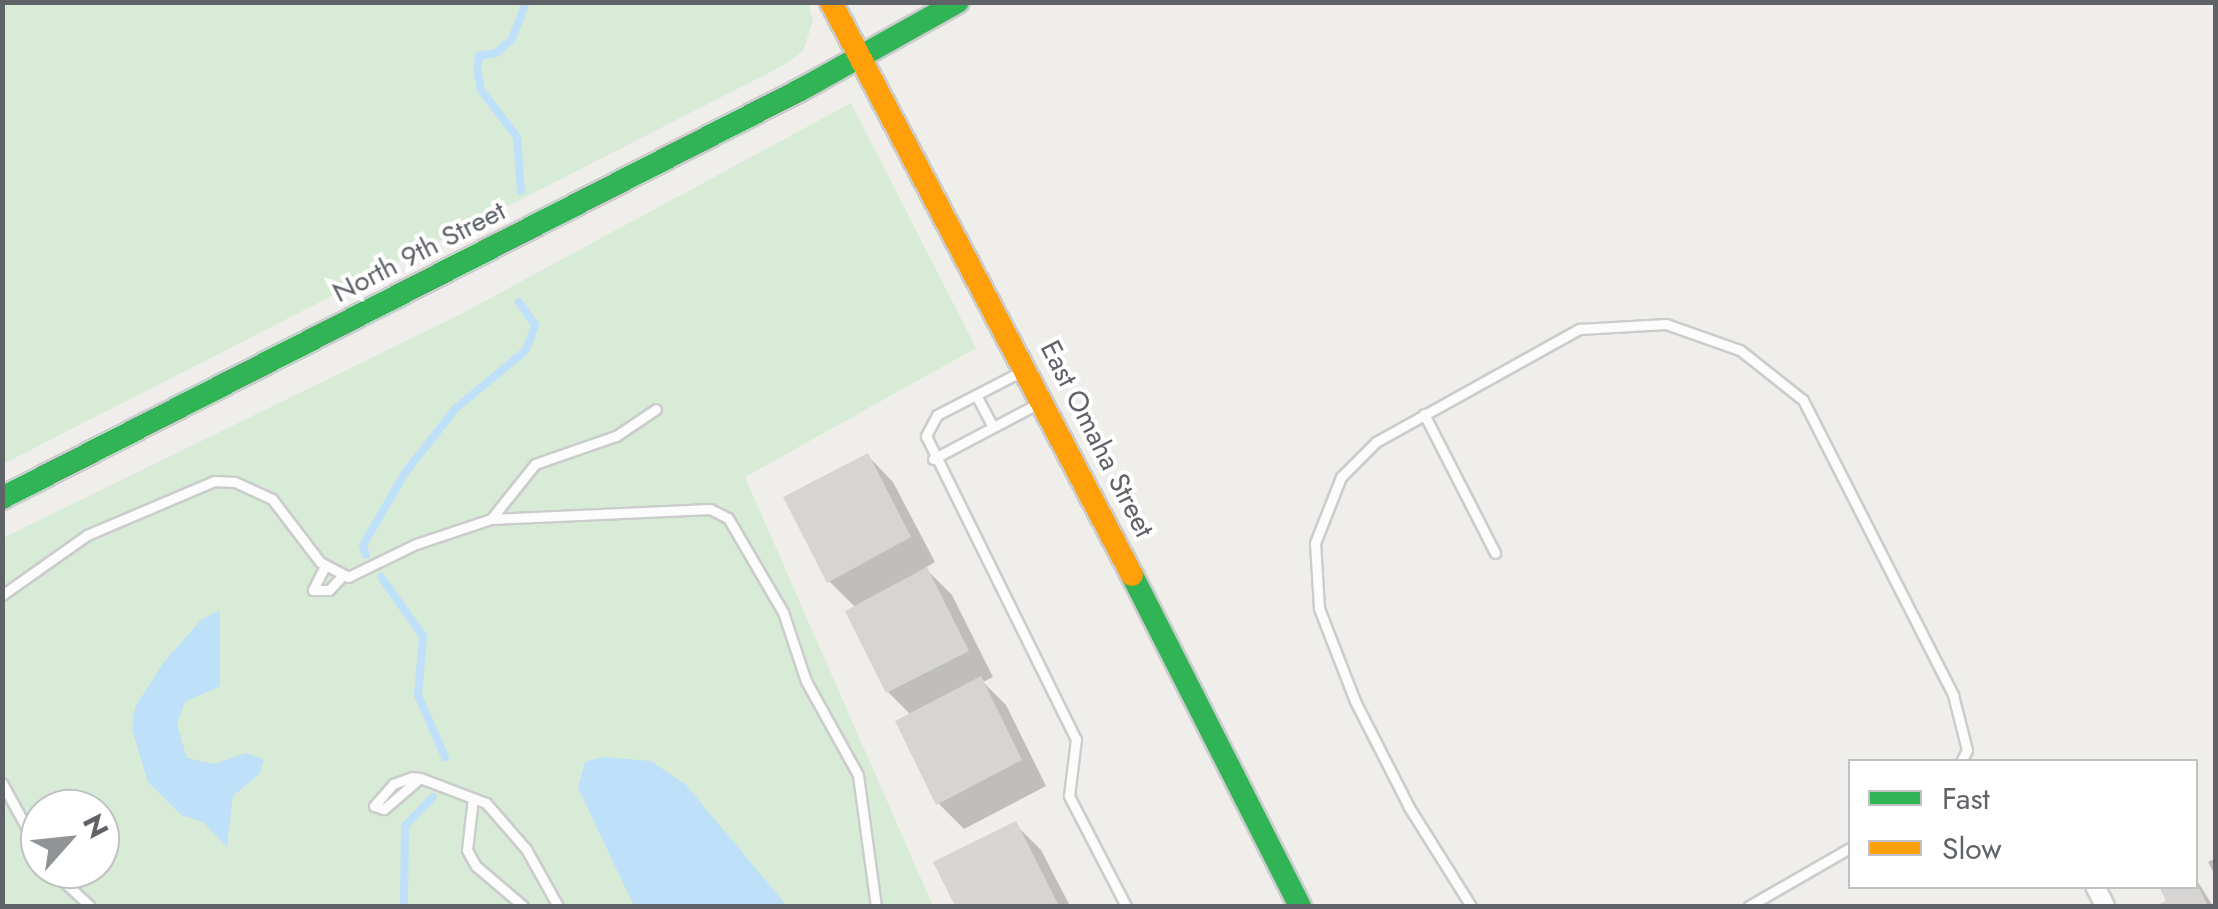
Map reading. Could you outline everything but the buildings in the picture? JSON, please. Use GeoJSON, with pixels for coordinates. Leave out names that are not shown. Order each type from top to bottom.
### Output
{"type":"FeatureCollection","features":[{"type":"Feature","properties":{"kind":"street","name":"East Omaha Street"},"geometry":{"type":"LineString","coordinates":[[831,2],[1044,400],[1300,906]]}},
{"type":"Feature","properties":{"kind":"street","name":"North 9th Street"},"geometry":{"type":"LineString","coordinates":[[2,498],[958,2]]}},
{"type":"Feature","properties":{"kind":"lane"},"geometry":{"type":"LineString","coordinates":[[1471,906],[1361,714],[1316,592],[1318,528],[1341,476],[1376,442],[1578,329],[1666,324],[1740,350],[1803,400],[1953,695],[1967,750],[1962,759]]}},
{"type":"Feature","properties":{"kind":"lane"},"geometry":{"type":"LineString","coordinates":[[1027,368],[931,421],[926,436],[933,459],[1076,739],[1069,796],[1126,906]]}},
{"type":"Feature","properties":{"kind":"lane"},"geometry":{"type":"LineString","coordinates":[[976,395],[992,426]]}},
{"type":"Feature","properties":{"kind":"lane"},"geometry":{"type":"LineString","coordinates":[[933,459],[1044,400]]}},
{"type":"Feature","properties":{"kind":"lane"},"geometry":{"type":"LineString","coordinates":[[491,520],[535,464],[616,436],[656,409]]}},
{"type":"Feature","properties":{"kind":"lane"},"geometry":{"type":"LineString","coordinates":[[1424,414],[1495,552]]}},
{"type":"Feature","properties":{"kind":"lane"},"geometry":{"type":"LineString","coordinates":[[2,595],[87,535],[214,481],[236,482],[272,499],[326,566],[341,577]]}},
{"type":"Feature","properties":{"kind":"lane"},"geometry":{"type":"LineString","coordinates":[[326,566],[314,590],[328,590],[341,577],[491,520],[680,507],[710,509],[728,518],[782,612],[806,681],[858,775],[876,906]]}},
{"type":"Feature","properties":{"kind":"lane"},"geometry":{"type":"LineString","coordinates":[[420,778],[384,809],[374,806],[393,784],[420,778],[473,798],[501,815],[558,906]]}},
{"type":"Feature","properties":{"kind":"lane"},"geometry":{"type":"LineString","coordinates":[[2,784],[20,816]]}},
{"type":"Feature","properties":{"kind":"lane"},"geometry":{"type":"LineString","coordinates":[[473,798],[467,850],[476,866],[523,906]]}},
{"type":"Feature","properties":{"kind":"lane"},"geometry":{"type":"LineString","coordinates":[[1749,906],[1848,849]]}},
{"type":"Feature","properties":{"kind":"lane"},"geometry":{"type":"LineString","coordinates":[[72,889],[90,906]]}},
{"type":"Feature","properties":{"kind":"green space"},"geometry":{"type":"Polygon","coordinates":[[[3,2],[808,2],[813,21],[803,51],[786,64],[3,464],[3,2]]]}},
{"type":"Feature","properties":{"kind":"green space"},"geometry":{"type":"Polygon","coordinates":[[[851,103],[976,348],[745,477],[933,906],[3,906],[3,538],[461,314],[851,103]]]}},
{"type":"Feature","properties":{"kind":"water"},"geometry":{"type":"Polygon","coordinates":[[[220,610],[220,686],[185,702],[177,725],[187,758],[214,764],[246,753],[264,760],[260,773],[233,796],[227,847],[203,822],[181,815],[148,782],[132,730],[135,707],[164,662],[201,620],[220,610]]]}},
{"type":"Feature","properties":{"kind":"water"},"geometry":{"type":"Polygon","coordinates":[[[602,757],[651,761],[686,785],[787,906],[634,906],[578,788],[585,762],[602,757]]]}},
{"type":"Feature","properties":{"kind":"waterway"},"geometry":{"type":"LineString","coordinates":[[521,191],[517,137],[481,90],[477,70],[479,56],[496,53],[512,39],[526,2]]}},
{"type":"Feature","properties":{"kind":"waterway"},"geometry":{"type":"LineString","coordinates":[[366,555],[363,545],[405,473],[455,409],[526,350],[535,325],[519,302]]}},
{"type":"Feature","properties":{"kind":"waterway"},"geometry":{"type":"LineString","coordinates":[[381,577],[423,636],[418,695],[445,757]]}},
{"type":"Feature","properties":{"kind":"waterway"},"geometry":{"type":"LineString","coordinates":[[404,906],[405,826],[433,797]]}},
{"type":"Feature","properties":{"kind":"traffic: fast"},"geometry":{"type":"LineString","coordinates":[[2,498],[804,88],[958,2]]}},
{"type":"Feature","properties":{"kind":"traffic: fast"},"geometry":{"type":"LineString","coordinates":[[1132,575],[1300,906]]}},
{"type":"Feature","properties":{"kind":"traffic: slow"},"geometry":{"type":"LineString","coordinates":[[831,2],[1132,575]]}}]}
